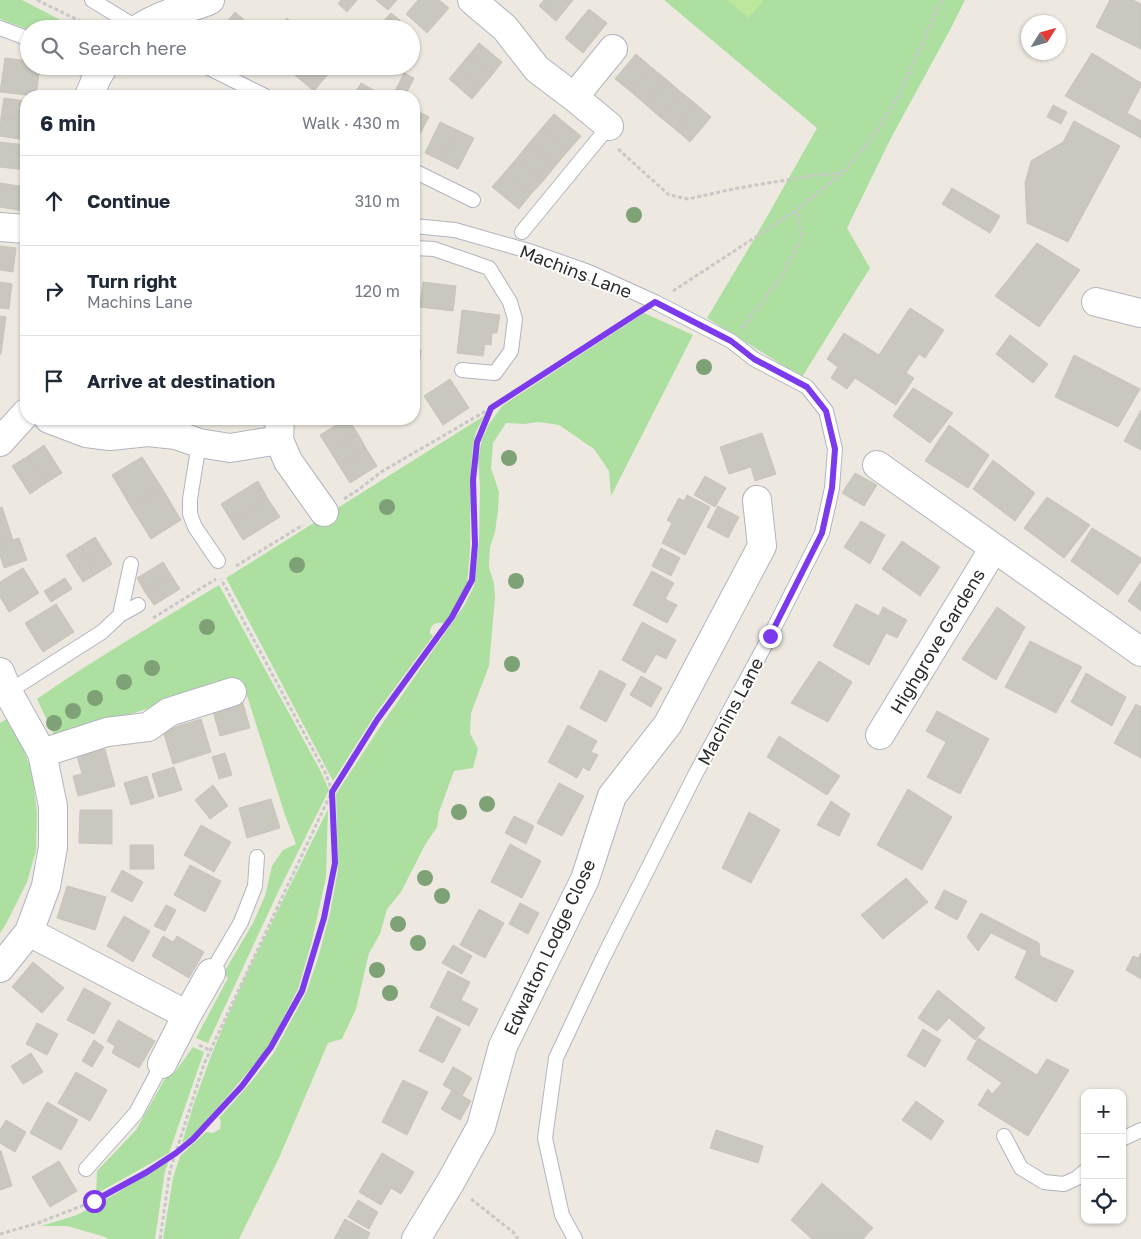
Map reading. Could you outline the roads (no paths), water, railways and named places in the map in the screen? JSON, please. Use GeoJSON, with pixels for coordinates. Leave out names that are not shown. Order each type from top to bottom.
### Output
{"type":"FeatureCollection","features":[{"type":"Feature","properties":{"kind":"street"},"geometry":{"type":"LineString","coordinates":[[151,20],[204,4],[210,0]]}},
{"type":"Feature","properties":{"kind":"street"},"geometry":{"type":"LineString","coordinates":[[472,0],[505,28],[537,69],[609,126]]}},
{"type":"Feature","properties":{"kind":"street"},"geometry":{"type":"LineString","coordinates":[[574,97],[613,48]]}},
{"type":"Feature","properties":{"kind":"street"},"geometry":{"type":"LineString","coordinates":[[0,227],[20,229]]}},
{"type":"Feature","properties":{"kind":"street"},"geometry":{"type":"LineString","coordinates":[[1096,302],[1141,306]]}},
{"type":"Feature","properties":{"kind":"street"},"geometry":{"type":"LineString","coordinates":[[0,442],[20,420]]}},
{"type":"Feature","properties":{"kind":"street"},"geometry":{"type":"LineString","coordinates":[[65,425],[86,433],[110,436],[148,432],[176,435],[199,443],[230,448],[279,430],[288,461],[324,512]]}},
{"type":"Feature","properties":{"kind":"street","name":"Highgrove Gardens"},"geometry":{"type":"LineString","coordinates":[[877,465],[1141,652]]}},
{"type":"Feature","properties":{"kind":"street","name":"Edwalton Lodge Close"},"geometry":{"type":"LineString","coordinates":[[417,1239],[481,1127],[503,1046],[585,879],[612,796],[668,724],[762,546],[757,500]]}},
{"type":"Feature","properties":{"kind":"street","name":"Highgrove Gardens"},"geometry":{"type":"LineString","coordinates":[[880,735],[994,548]]}},
{"type":"Feature","properties":{"kind":"street"},"geometry":{"type":"LineString","coordinates":[[0,968],[29,932],[46,886],[53,847],[53,806],[42,753],[4,682]]}},
{"type":"Feature","properties":{"kind":"street"},"geometry":{"type":"LineString","coordinates":[[42,753],[107,732],[148,727],[170,712],[232,692]]}},
{"type":"Feature","properties":{"kind":"street"},"geometry":{"type":"LineString","coordinates":[[29,932],[187,1015]]}},
{"type":"Feature","properties":{"kind":"street"},"geometry":{"type":"LineString","coordinates":[[162,1064],[187,1015],[212,973]]}},
{"type":"Feature","properties":{"kind":"lane"},"geometry":{"type":"LineString","coordinates":[[92,0],[124,20]]}},
{"type":"Feature","properties":{"kind":"lane"},"geometry":{"type":"LineString","coordinates":[[0,28],[20,36]]}},
{"type":"Feature","properties":{"kind":"lane"},"geometry":{"type":"LineString","coordinates":[[223,75],[253,90]]}},
{"type":"Feature","properties":{"kind":"lane"},"geometry":{"type":"LineString","coordinates":[[522,232],[609,126]]}},
{"type":"Feature","properties":{"kind":"lane"},"geometry":{"type":"LineString","coordinates":[[420,174],[473,200]]}},
{"type":"Feature","properties":{"kind":"lane","name":"Machins Lane"},"geometry":{"type":"LineString","coordinates":[[420,227],[455,230],[532,252],[589,272],[655,302],[731,341],[754,359],[807,387],[826,411],[835,449],[832,488],[822,533],[770,636],[695,775],[603,958],[556,1058],[545,1138],[562,1214],[575,1239]]}},
{"type":"Feature","properties":{"kind":"lane"},"geometry":{"type":"LineString","coordinates":[[420,248],[434,249],[489,268],[510,302],[515,320],[511,352],[495,373],[462,370]]}},
{"type":"Feature","properties":{"kind":"lane"},"geometry":{"type":"LineString","coordinates":[[199,443],[190,498],[190,514],[195,527],[218,561]]}},
{"type":"Feature","properties":{"kind":"lane"},"geometry":{"type":"LineString","coordinates":[[120,615],[131,564]]}},
{"type":"Feature","properties":{"kind":"lane"},"geometry":{"type":"LineString","coordinates":[[4,682],[102,632],[120,615],[138,604]]}},
{"type":"Feature","properties":{"kind":"lane"},"geometry":{"type":"LineString","coordinates":[[212,973],[241,922],[255,886],[257,856]]}},
{"type":"Feature","properties":{"kind":"lane"},"geometry":{"type":"LineString","coordinates":[[86,1169],[136,1113],[162,1064]]}},
{"type":"Feature","properties":{"kind":"lane"},"geometry":{"type":"LineString","coordinates":[[1126,1137],[1141,1130]]}},
{"type":"Feature","properties":{"kind":"lane"},"geometry":{"type":"LineString","coordinates":[[1004,1136],[1021,1168],[1044,1182],[1064,1184],[1081,1175]]}}]}
